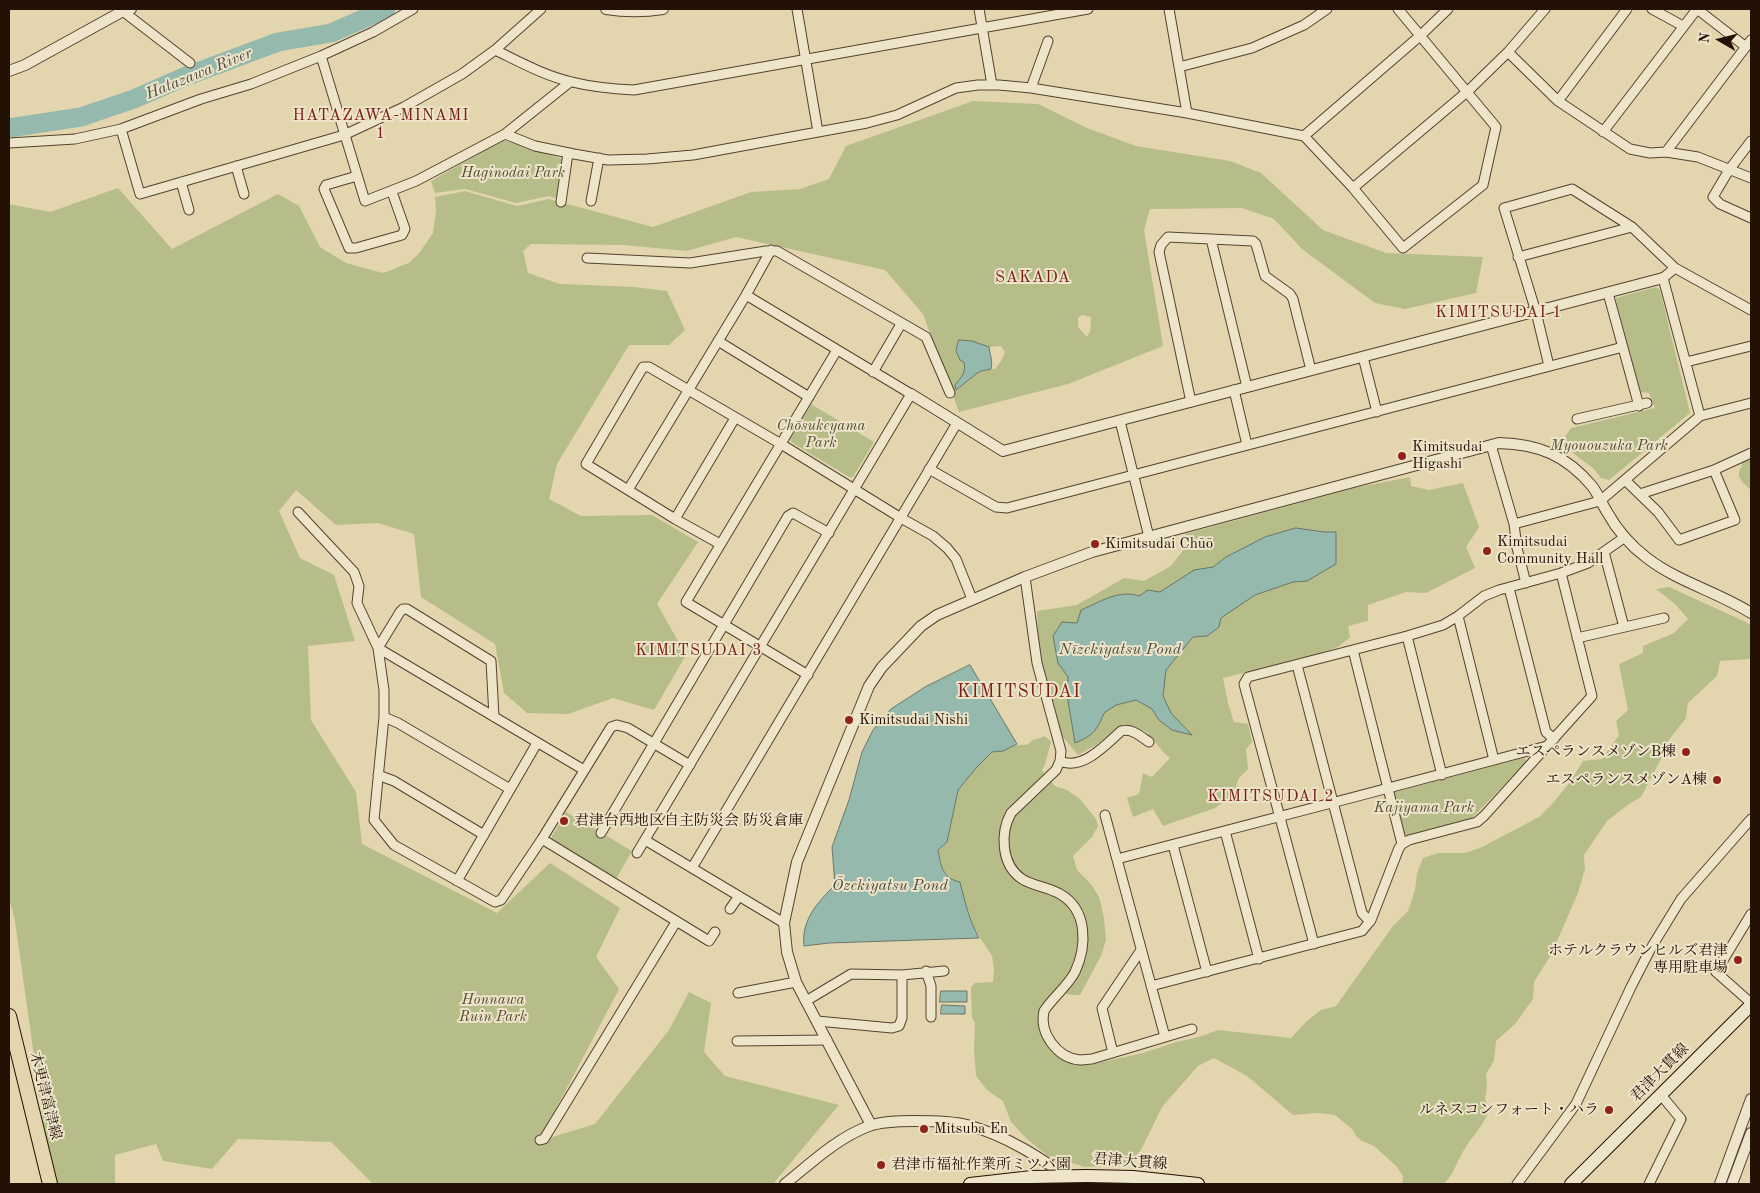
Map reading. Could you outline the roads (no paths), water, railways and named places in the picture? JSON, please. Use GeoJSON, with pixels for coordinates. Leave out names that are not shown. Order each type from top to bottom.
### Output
{"type":"FeatureCollection","features":[{"type":"Feature","properties":{"kind":"main road","name":"君津大貫線"},"geometry":{"type":"LineString","coordinates":[[1571,1184],[1751,1004]]}},
{"type":"Feature","properties":{"kind":"main road","name":"木更津富津線"},"geometry":{"type":"LineString","coordinates":[[9,1016],[50,1184]]}},
{"type":"Feature","properties":{"kind":"main road","name":"君津大貫線"},"geometry":{"type":"LineString","coordinates":[[970,1184],[1032,1177],[1082,1180],[1134,1177],[1198,1184]]}},
{"type":"Feature","properties":{"kind":"street"},"geometry":{"type":"LineString","coordinates":[[9,143],[75,139],[121,129],[202,99],[251,84],[321,56],[373,32],[413,9]]}},
{"type":"Feature","properties":{"kind":"street"},"geometry":{"type":"LineString","coordinates":[[121,129],[140,194],[344,135],[404,107],[462,74],[495,50],[541,9]]}},
{"type":"Feature","properties":{"kind":"street"},"geometry":{"type":"LineString","coordinates":[[606,9],[651,11],[663,9]]}},
{"type":"Feature","properties":{"kind":"street"},"geometry":{"type":"LineString","coordinates":[[797,9],[818,132]]}},
{"type":"Feature","properties":{"kind":"street"},"geometry":{"type":"LineString","coordinates":[[979,9],[992,85]]}},
{"type":"Feature","properties":{"kind":"street"},"geometry":{"type":"LineString","coordinates":[[495,50],[532,68],[570,82],[601,88],[634,90],[1088,9]]}},
{"type":"Feature","properties":{"kind":"street"},"geometry":{"type":"LineString","coordinates":[[1169,9],[1187,113]]}},
{"type":"Feature","properties":{"kind":"street"},"geometry":{"type":"LineString","coordinates":[[1180,67],[1252,48],[1304,25],[1327,9]]}},
{"type":"Feature","properties":{"kind":"street"},"geometry":{"type":"LineString","coordinates":[[505,134],[535,146],[608,160],[693,155],[867,123],[897,115],[956,88],[992,85],[1031,88],[1187,113],[1304,136],[1353,188],[1403,248],[1483,185],[1496,126],[1422,35],[1398,9]]}},
{"type":"Feature","properties":{"kind":"street"},"geometry":{"type":"LineString","coordinates":[[1304,136],[1422,35],[1448,9]]}},
{"type":"Feature","properties":{"kind":"street"},"geometry":{"type":"LineString","coordinates":[[1353,188],[1468,91],[1508,52],[1545,9]]}},
{"type":"Feature","properties":{"kind":"street"},"geometry":{"type":"LineString","coordinates":[[1558,101],[1627,9]]}},
{"type":"Feature","properties":{"kind":"street"},"geometry":{"type":"LineString","coordinates":[[1652,9],[1683,26]]}},
{"type":"Feature","properties":{"kind":"street"},"geometry":{"type":"LineString","coordinates":[[1603,132],[1697,9],[1749,43],[1666,152]]}},
{"type":"Feature","properties":{"kind":"street"},"geometry":{"type":"LineString","coordinates":[[9,71],[25,65],[125,10],[190,63]]}},
{"type":"Feature","properties":{"kind":"street"},"geometry":{"type":"LineString","coordinates":[[1031,88],[1048,41]]}},
{"type":"Feature","properties":{"kind":"street"},"geometry":{"type":"LineString","coordinates":[[1508,52],[1558,101],[1630,149],[1650,153],[1666,152],[1698,156],[1751,178]]}},
{"type":"Feature","properties":{"kind":"street"},"geometry":{"type":"LineString","coordinates":[[321,56],[365,201],[416,181],[505,134],[570,82]]}},
{"type":"Feature","properties":{"kind":"street"},"geometry":{"type":"LineString","coordinates":[[1751,141],[1729,170],[1713,197],[1720,204],[1751,218]]}},
{"type":"Feature","properties":{"kind":"street"},"geometry":{"type":"LineString","coordinates":[[561,202],[568,153]]}},
{"type":"Feature","properties":{"kind":"street"},"geometry":{"type":"LineString","coordinates":[[591,200],[599,158]]}},
{"type":"Feature","properties":{"kind":"street"},"geometry":{"type":"LineString","coordinates":[[236,166],[244,194]]}},
{"type":"Feature","properties":{"kind":"street"},"geometry":{"type":"LineString","coordinates":[[357,176],[326,185],[324,189],[349,248],[356,248],[402,235],[405,229],[392,192]]}},
{"type":"Feature","properties":{"kind":"street"},"geometry":{"type":"LineString","coordinates":[[181,182],[189,210]]}},
{"type":"Feature","properties":{"kind":"street"},"geometry":{"type":"LineString","coordinates":[[1549,366],[1536,312],[1504,208],[1572,189],[1632,227],[1675,268],[1751,310]]}},
{"type":"Feature","properties":{"kind":"street"},"geometry":{"type":"LineString","coordinates":[[1518,257],[1632,227]]}},
{"type":"Feature","properties":{"kind":"street"},"geometry":{"type":"LineString","coordinates":[[1191,402],[1159,252],[1161,245],[1168,237],[1253,241],[1256,244],[1265,276],[1294,299],[1311,370]]}},
{"type":"Feature","properties":{"kind":"street"},"geometry":{"type":"LineString","coordinates":[[1211,239],[1247,387]]}},
{"type":"Feature","properties":{"kind":"street"},"geometry":{"type":"LineString","coordinates":[[628,490],[746,295],[771,250]]}},
{"type":"Feature","properties":{"kind":"street"},"geometry":{"type":"LineString","coordinates":[[587,258],[690,263],[771,250],[778,252],[926,337],[950,393]]}},
{"type":"Feature","properties":{"kind":"street"},"geometry":{"type":"LineString","coordinates":[[746,295],[1003,451],[1608,293],[1663,278],[1675,268]]}},
{"type":"Feature","properties":{"kind":"street"},"geometry":{"type":"LineString","coordinates":[[1663,278],[1700,416]]}},
{"type":"Feature","properties":{"kind":"street"},"geometry":{"type":"LineString","coordinates":[[1577,419],[1643,405],[1623,347],[1608,293]]}},
{"type":"Feature","properties":{"kind":"street"},"geometry":{"type":"LineString","coordinates":[[873,372],[901,324]]}},
{"type":"Feature","properties":{"kind":"street"},"geometry":{"type":"LineString","coordinates":[[718,341],[809,396]]}},
{"type":"Feature","properties":{"kind":"street"},"geometry":{"type":"LineString","coordinates":[[1686,362],[1751,346]]}},
{"type":"Feature","properties":{"kind":"street"},"geometry":{"type":"LineString","coordinates":[[930,469],[996,507],[1002,508],[1134,476],[1623,347]]}},
{"type":"Feature","properties":{"kind":"street"},"geometry":{"type":"LineString","coordinates":[[808,675],[686,602],[837,350]]}},
{"type":"Feature","properties":{"kind":"street"},"geometry":{"type":"LineString","coordinates":[[1363,357],[1377,412]]}},
{"type":"Feature","properties":{"kind":"street"},"geometry":{"type":"LineString","coordinates":[[720,544],[675,519],[586,464],[643,367],[649,367],[689,390],[933,536],[956,559],[972,599]]}},
{"type":"Feature","properties":{"kind":"street"},"geometry":{"type":"LineString","coordinates":[[1234,390],[1247,445]]}},
{"type":"Feature","properties":{"kind":"street"},"geometry":{"type":"LineString","coordinates":[[637,853],[911,394]]}},
{"type":"Feature","properties":{"kind":"street"},"geometry":{"type":"LineString","coordinates":[[1514,524],[1600,501],[1700,416],[1751,403]]}},
{"type":"Feature","properties":{"kind":"street"},"geometry":{"type":"LineString","coordinates":[[675,519],[735,418]]}},
{"type":"Feature","properties":{"kind":"street"},"geometry":{"type":"LineString","coordinates":[[1120,421],[1149,537]]}},
{"type":"Feature","properties":{"kind":"street"},"geometry":{"type":"LineString","coordinates":[[692,868],[957,422]]}},
{"type":"Feature","properties":{"kind":"street"},"geometry":{"type":"LineString","coordinates":[[871,1125],[796,982],[787,952],[784,923],[797,862],[869,686],[882,666],[921,626],[937,615],[1025,577],[1092,552],[1491,445],[1518,444],[1552,453],[1569,463],[1593,487],[1600,501],[1625,537],[1649,559],[1690,583],[1751,613]]}},
{"type":"Feature","properties":{"kind":"street"},"geometry":{"type":"LineString","coordinates":[[1491,445],[1514,524],[1517,548],[1526,583]]}},
{"type":"Feature","properties":{"kind":"street"},"geometry":{"type":"LineString","coordinates":[[1640,494],[1714,470],[1751,453]]}},
{"type":"Feature","properties":{"kind":"street"},"geometry":{"type":"LineString","coordinates":[[1625,480],[1658,512],[1679,540],[1735,520],[1714,470]]}},
{"type":"Feature","properties":{"kind":"street"},"geometry":{"type":"LineString","coordinates":[[298,512],[354,572],[359,586],[358,604],[378,648],[384,690],[384,717],[374,820],[394,845],[495,902],[501,900],[542,839],[612,727],[617,725],[628,728],[690,765]]}},
{"type":"Feature","properties":{"kind":"street"},"geometry":{"type":"LineString","coordinates":[[601,833],[790,514],[793,513],[829,532]]}},
{"type":"Feature","properties":{"kind":"street"},"geometry":{"type":"LineString","coordinates":[[1314,944],[1244,684],[1248,677],[1443,625],[1484,596],[1588,563],[1625,537]]}},
{"type":"Feature","properties":{"kind":"street"},"geometry":{"type":"LineString","coordinates":[[1604,552],[1624,627]]}},
{"type":"Feature","properties":{"kind":"street"},"geometry":{"type":"LineString","coordinates":[[1151,986],[1259,959],[1362,930],[1370,922],[1398,848],[1402,844],[1409,840],[1477,822],[1592,696],[1561,573]]}},
{"type":"Feature","properties":{"kind":"street"},"geometry":{"type":"LineString","coordinates":[[1025,577],[1036,663],[1062,751],[1056,770],[1011,813],[1006,822],[1004,851],[1008,862],[1019,877],[1060,894],[1073,903],[1082,924],[1082,952],[1075,972],[1044,1011],[1042,1019],[1043,1028],[1049,1040],[1063,1054],[1081,1060],[1112,1053],[1192,1029]]}},
{"type":"Feature","properties":{"kind":"street"},"geometry":{"type":"LineString","coordinates":[[1509,588],[1546,732],[1551,742]]}},
{"type":"Feature","properties":{"kind":"street"},"geometry":{"type":"LineString","coordinates":[[378,648],[400,612],[403,609],[407,609],[491,661],[494,717]]}},
{"type":"Feature","properties":{"kind":"street"},"geometry":{"type":"LineString","coordinates":[[1458,616],[1494,760]]}},
{"type":"Feature","properties":{"kind":"street"},"geometry":{"type":"LineString","coordinates":[[1577,638],[1664,618]]}},
{"type":"Feature","properties":{"kind":"street"},"geometry":{"type":"LineString","coordinates":[[1407,636],[1442,775]]}},
{"type":"Feature","properties":{"kind":"street"},"geometry":{"type":"LineString","coordinates":[[378,648],[584,770]]}},
{"type":"Feature","properties":{"kind":"street"},"geometry":{"type":"LineString","coordinates":[[1353,650],[1402,844]]}},
{"type":"Feature","properties":{"kind":"street"},"geometry":{"type":"LineString","coordinates":[[1297,665],[1362,913],[1370,922]]}},
{"type":"Feature","properties":{"kind":"street"},"geometry":{"type":"LineString","coordinates":[[384,717],[398,723],[510,789]]}},
{"type":"Feature","properties":{"kind":"street"},"geometry":{"type":"LineString","coordinates":[[1060,761],[1066,764],[1077,763],[1095,753],[1126,730],[1135,732],[1149,742]]}},
{"type":"Feature","properties":{"kind":"street"},"geometry":{"type":"LineString","coordinates":[[1117,859],[1442,775],[1551,742]]}},
{"type":"Feature","properties":{"kind":"street"},"geometry":{"type":"LineString","coordinates":[[457,880],[537,743]]}},
{"type":"Feature","properties":{"kind":"street"},"geometry":{"type":"LineString","coordinates":[[378,775],[394,781],[484,835]]}},
{"type":"Feature","properties":{"kind":"street"},"geometry":{"type":"LineString","coordinates":[[1105,815],[1165,1037]]}},
{"type":"Feature","properties":{"kind":"street"},"geometry":{"type":"LineString","coordinates":[[1517,1184],[1576,1104],[1631,986],[1651,948],[1681,899],[1751,819]]}},
{"type":"Feature","properties":{"kind":"street"},"geometry":{"type":"LineString","coordinates":[[1225,831],[1259,959]]}},
{"type":"Feature","properties":{"kind":"street"},"geometry":{"type":"LineString","coordinates":[[542,839],[709,941],[715,932]]}},
{"type":"Feature","properties":{"kind":"street"},"geometry":{"type":"LineString","coordinates":[[645,840],[784,923]]}},
{"type":"Feature","properties":{"kind":"street"},"geometry":{"type":"LineString","coordinates":[[1173,845],[1207,972]]}},
{"type":"Feature","properties":{"kind":"street"},"geometry":{"type":"LineString","coordinates":[[730,909],[739,896]]}},
{"type":"Feature","properties":{"kind":"street"},"geometry":{"type":"LineString","coordinates":[[1751,914],[1716,972],[1751,1004]]}},
{"type":"Feature","properties":{"kind":"street"},"geometry":{"type":"LineString","coordinates":[[540,1140],[544,1139],[676,922]]}},
{"type":"Feature","properties":{"kind":"street"},"geometry":{"type":"LineString","coordinates":[[1112,1053],[1102,1008],[1141,950]]}},
{"type":"Feature","properties":{"kind":"street"},"geometry":{"type":"LineString","coordinates":[[806,1001],[851,974],[902,975],[926,971],[944,971]]}},
{"type":"Feature","properties":{"kind":"street"},"geometry":{"type":"LineString","coordinates":[[926,971],[931,986],[931,1017]]}},
{"type":"Feature","properties":{"kind":"street"},"geometry":{"type":"LineString","coordinates":[[817,1021],[892,1028],[899,1026],[902,1018],[902,975]]}},
{"type":"Feature","properties":{"kind":"street"},"geometry":{"type":"LineString","coordinates":[[738,993],[796,982]]}},
{"type":"Feature","properties":{"kind":"street"},"geometry":{"type":"LineString","coordinates":[[737,1041],[827,1040]]}},
{"type":"Feature","properties":{"kind":"street"},"geometry":{"type":"LineString","coordinates":[[1649,1184],[1681,1119],[1661,1095]]}},
{"type":"Feature","properties":{"kind":"street"},"geometry":{"type":"LineString","coordinates":[[1720,1184],[1751,1099]]}},
{"type":"Feature","properties":{"kind":"street"},"geometry":{"type":"LineString","coordinates":[[785,1184],[842,1140],[871,1125],[923,1121],[966,1125],[998,1135],[1082,1180]]}},
{"type":"Feature","properties":{"kind":"street"},"geometry":{"type":"LineString","coordinates":[[1732,1184],[1751,1134]]}},
{"type":"Feature","properties":{"kind":"water"},"geometry":{"type":"Polygon","coordinates":[[[959,340],[972,341],[989,347],[992,366],[991,369],[976,374],[956,390],[955,385],[963,375],[964,369],[964,362],[960,360],[956,351],[959,340]]]}},
{"type":"Feature","properties":{"kind":"water","name":"Nīzekiyatsu Pond"},"geometry":{"type":"Polygon","coordinates":[[[1296,528],[1336,532],[1336,564],[1307,581],[1293,582],[1255,595],[1221,618],[1219,627],[1207,636],[1193,637],[1166,670],[1163,696],[1171,713],[1192,735],[1172,730],[1159,720],[1152,709],[1136,700],[1116,705],[1104,713],[1093,732],[1075,743],[1067,695],[1068,677],[1058,663],[1053,636],[1062,622],[1077,623],[1081,610],[1110,597],[1124,594],[1139,596],[1148,590],[1160,592],[1194,570],[1213,567],[1226,557],[1265,537],[1296,528]]]}},
{"type":"Feature","properties":{"kind":"water","name":"Ōzekiyatsu Pond"},"geometry":{"type":"Polygon","coordinates":[[[970,665],[1017,744],[1003,751],[992,752],[958,790],[947,842],[938,850],[943,870],[949,878],[960,882],[970,918],[979,938],[829,943],[804,946],[805,928],[812,912],[835,885],[832,847],[849,800],[862,752],[873,730],[891,709],[925,687],[970,665]]]}},
{"type":"Feature","properties":{"kind":"water"},"geometry":{"type":"Polygon","coordinates":[[[941,991],[967,991],[967,1002],[940,1002],[941,991]]]}},
{"type":"Feature","properties":{"kind":"water"},"geometry":{"type":"Polygon","coordinates":[[[942,1005],[965,1006],[965,1014],[941,1014],[942,1005]]]}},
{"type":"Feature","properties":{"kind":"waterway","name":"Hatazawa River"},"geometry":{"type":"LineString","coordinates":[[9,128],[81,117],[134,99],[184,77],[278,42],[331,33],[386,9]]}},
{"type":"Feature","properties":{"kind":"place","name":"Kimitsudai Higashi"},"geometry":{"type":"Point","coordinates":[1402,456]}},
{"type":"Feature","properties":{"kind":"place","name":"Kimitsudai Chūō"},"geometry":{"type":"Point","coordinates":[1095,544]}},
{"type":"Feature","properties":{"kind":"place","name":"Kimitsudai Community Hall"},"geometry":{"type":"Point","coordinates":[1487,551]}},
{"type":"Feature","properties":{"kind":"place","name":"Kimitsudai Nishi"},"geometry":{"type":"Point","coordinates":[849,720]}},
{"type":"Feature","properties":{"kind":"place","name":"エスペランスメゾンB棟"},"geometry":{"type":"Point","coordinates":[1686,752]}},
{"type":"Feature","properties":{"kind":"place","name":"エスペランスメゾンA棟"},"geometry":{"type":"Point","coordinates":[1717,780]}},
{"type":"Feature","properties":{"kind":"place","name":"君津台西地区自主防災会 防災倉庫"},"geometry":{"type":"Point","coordinates":[564,821]}},
{"type":"Feature","properties":{"kind":"place","name":"ホテルクラウンヒルズ君津 専用駐車場"},"geometry":{"type":"Point","coordinates":[1738,960]}},
{"type":"Feature","properties":{"kind":"place","name":"ルネスコンフォート・ハラ"},"geometry":{"type":"Point","coordinates":[1609,1110]}},
{"type":"Feature","properties":{"kind":"place","name":"Mitsuba En"},"geometry":{"type":"Point","coordinates":[924,1129]}},
{"type":"Feature","properties":{"kind":"place","name":"君津市福祉作業所ミツバ園"},"geometry":{"type":"Point","coordinates":[881,1165]}},
{"type":"Feature","properties":{"kind":"district","name":"HATAZAWA-MINAMI 1"},"geometry":{"type":"Point","coordinates":[381,125]}},
{"type":"Feature","properties":{"kind":"district","name":"SAKADA"},"geometry":{"type":"Point","coordinates":[1033,278]}},
{"type":"Feature","properties":{"kind":"district","name":"KIMITSUDAI 1"},"geometry":{"type":"Point","coordinates":[1499,313]}},
{"type":"Feature","properties":{"kind":"district","name":"KIMITSUDAI 3"},"geometry":{"type":"Point","coordinates":[699,651]}},
{"type":"Feature","properties":{"kind":"district","name":"KIMITSUDAI"},"geometry":{"type":"Point","coordinates":[1019,692]}},
{"type":"Feature","properties":{"kind":"district","name":"KIMITSUDAI 2"},"geometry":{"type":"Point","coordinates":[1271,797]}},
{"type":"Feature","properties":{"kind":"park label","name":"Haginodai Park"},"geometry":{"type":"Point","coordinates":[513,173]}},
{"type":"Feature","properties":{"kind":"park label","name":"Chōsukeyama Park"},"geometry":{"type":"Point","coordinates":[821,434]}},
{"type":"Feature","properties":{"kind":"park label","name":"Myououzuka Park"},"geometry":{"type":"Point","coordinates":[1609,446]}},
{"type":"Feature","properties":{"kind":"park label","name":"Kajiyama Park"},"geometry":{"type":"Point","coordinates":[1424,808]}},
{"type":"Feature","properties":{"kind":"park label","name":"Honnawa Ruin Park"},"geometry":{"type":"Point","coordinates":[493,1008]}}]}
